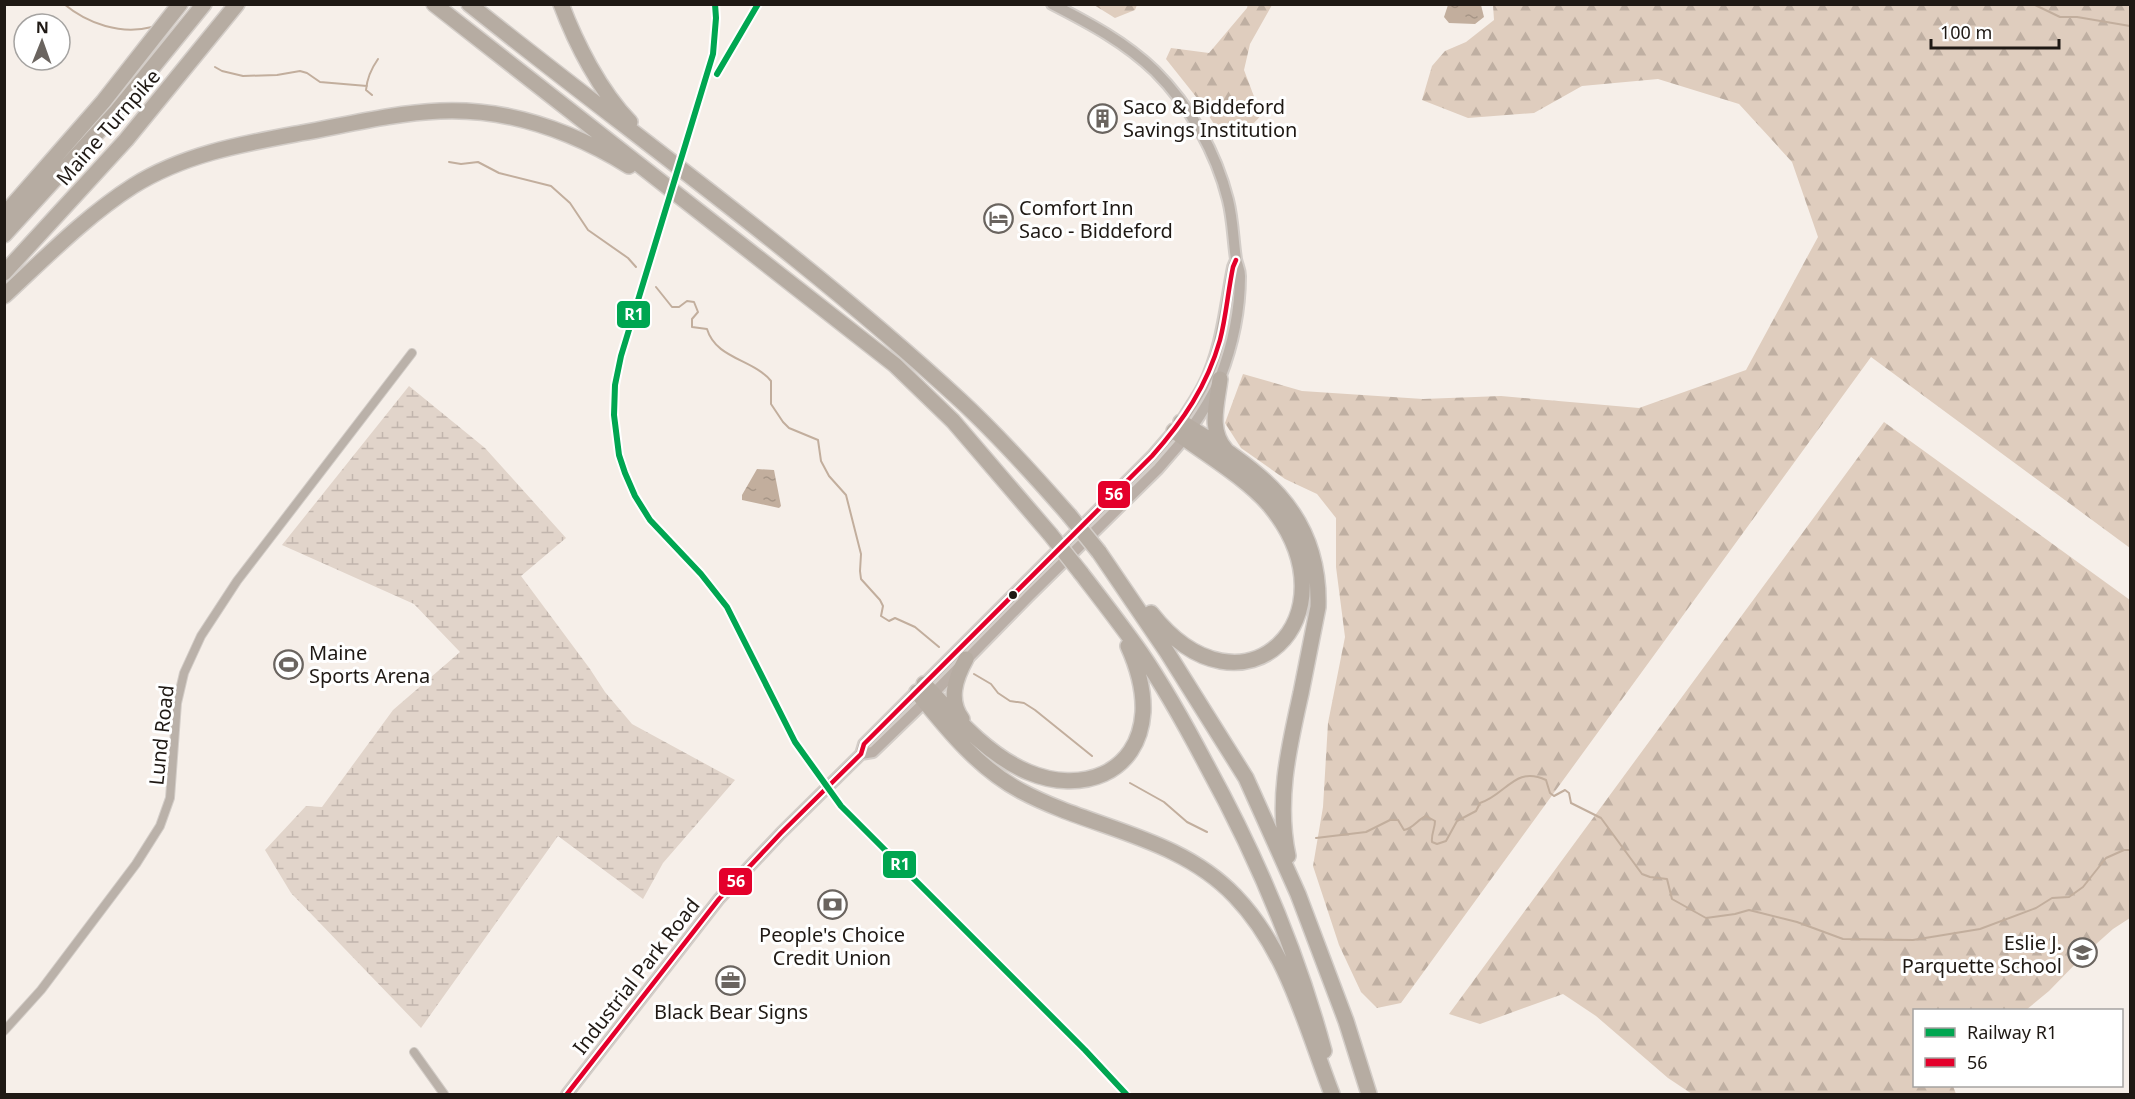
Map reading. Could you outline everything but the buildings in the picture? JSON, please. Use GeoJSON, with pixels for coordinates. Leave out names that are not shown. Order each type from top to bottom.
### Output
{"type":"FeatureCollection","features":[{"type":"Feature","properties":{"kind":"highway"},"geometry":{"type":"LineString","coordinates":[[4,215],[103,102],[180,4]]}},
{"type":"Feature","properties":{"kind":"highway","name":"Maine Turnpike"},"geometry":{"type":"LineString","coordinates":[[4,235],[117,111],[204,4]]}},
{"type":"Feature","properties":{"kind":"highway","name":"Maine Turnpike"},"geometry":{"type":"LineString","coordinates":[[4,273],[39,238],[126,140],[237,4]]}},
{"type":"Feature","properties":{"kind":"highway"},"geometry":{"type":"LineString","coordinates":[[434,4],[903,372],[953,421],[1050,534],[1142,654],[1195,742],[1228,804],[1259,868],[1289,944],[1319,1030],[1336,1095]]}},
{"type":"Feature","properties":{"kind":"highway"},"geometry":{"type":"LineString","coordinates":[[469,4],[658,149],[831,287],[961,401],[1025,466],[1175,639],[1196,654],[1224,662],[1238,663],[1256,659],[1282,643],[1291,631],[1300,611],[1303,591],[1300,565],[1287,532],[1271,507],[1183,430]]}},
{"type":"Feature","properties":{"kind":"highway"},"geometry":{"type":"LineString","coordinates":[[561,4],[574,36],[597,77],[626,117],[658,149]]}},
{"type":"Feature","properties":{"kind":"highway"},"geometry":{"type":"LineString","coordinates":[[4,296],[95,214],[131,187],[168,168],[201,155],[234,146],[408,114],[442,111],[480,112],[544,125],[607,153],[695,211]]}},
{"type":"Feature","properties":{"kind":"highway"},"geometry":{"type":"LineString","coordinates":[[1220,379],[1214,417],[1216,433],[1224,447],[1235,458]]}},
{"type":"Feature","properties":{"kind":"highway"},"geometry":{"type":"LineString","coordinates":[[1183,430],[1235,458],[1264,479],[1290,508],[1310,547],[1317,578],[1318,607],[1288,752],[1282,811],[1285,843],[1298,894]]}},
{"type":"Feature","properties":{"kind":"highway"},"geometry":{"type":"LineString","coordinates":[[1099,552],[1167,652],[1246,778],[1298,894],[1346,1021],[1369,1095]]}},
{"type":"Feature","properties":{"kind":"highway"},"geometry":{"type":"LineString","coordinates":[[925,693],[1007,762],[1049,780],[1067,782],[1091,780],[1119,764],[1133,746],[1139,732],[1143,703],[1134,660],[1115,618]]}},
{"type":"Feature","properties":{"kind":"highway"},"geometry":{"type":"LineString","coordinates":[[966,659],[956,681],[954,700],[957,711],[971,732]]}},
{"type":"Feature","properties":{"kind":"highway"},"geometry":{"type":"LineString","coordinates":[[925,693],[949,731],[1006,782],[1043,801],[1171,850],[1206,871],[1235,895],[1263,930],[1274,948],[1332,1095]]}},
{"type":"Feature","properties":{"kind":"main road","name":"Industrial Park Road"},"geometry":{"type":"LineString","coordinates":[[567,1095],[719,899],[781,833],[861,754],[864,744],[966,659],[1158,469],[1183,430]]}},
{"type":"Feature","properties":{"kind":"main road","name":"Industrial Park Road"},"geometry":{"type":"LineString","coordinates":[[925,693],[1152,456],[1183,430]]}},
{"type":"Feature","properties":{"kind":"street","name":"Industrial Park Road"},"geometry":{"type":"LineString","coordinates":[[1052,4],[1092,25],[1126,47],[1155,71],[1180,101],[1204,138],[1220,172],[1234,234],[1240,275],[1238,312],[1220,379],[1183,430]]}},
{"type":"Feature","properties":{"kind":"street","name":"Industrial Park Road"},"geometry":{"type":"LineString","coordinates":[[1183,430],[1203,387],[1221,337],[1236,260]]}},
{"type":"Feature","properties":{"kind":"street","name":"Lund Road"},"geometry":{"type":"LineString","coordinates":[[4,1031],[54,972],[136,864],[160,826],[170,798],[177,703],[184,673],[201,636],[237,581],[412,353]]}},
{"type":"Feature","properties":{"kind":"street"},"geometry":{"type":"LineString","coordinates":[[414,1052],[444,1095]]}},
{"type":"Feature","properties":{"kind":"green space"},"geometry":{"type":"Polygon","coordinates":[[[1248,4],[1272,5],[1250,44],[1244,70],[1261,115],[1247,127],[1217,129],[1201,103],[1166,59],[1171,48],[1209,53],[1248,4]]]}},
{"type":"Feature","properties":{"kind":"green space"},"geometry":{"type":"Polygon","coordinates":[[[1094,5],[1137,5],[1135,10],[1115,18],[1094,5]]]}},
{"type":"Feature","properties":{"kind":"green space"},"geometry":{"type":"Polygon","coordinates":[[[1493,5],[2130,5],[2130,548],[1871,357],[1401,1003],[1377,1008],[1361,992],[1339,945],[1313,866],[1323,807],[1328,723],[1345,637],[1336,567],[1336,518],[1317,494],[1285,479],[1241,448],[1225,423],[1243,374],[1302,391],[1423,399],[1501,396],[1639,408],[1746,370],[1818,237],[1792,162],[1739,104],[1658,79],[1582,86],[1534,113],[1468,118],[1422,100],[1432,66],[1445,51],[1466,42],[1494,20],[1493,5]]]}},
{"type":"Feature","properties":{"kind":"green space"},"geometry":{"type":"Polygon","coordinates":[[[409,386],[485,448],[566,538],[521,576],[605,692],[632,724],[735,780],[663,863],[643,899],[558,836],[421,1028],[291,893],[265,850],[306,806],[322,807],[393,710],[460,652],[414,604],[282,545],[409,386]]]}},
{"type":"Feature","properties":{"kind":"green space"},"geometry":{"type":"Polygon","coordinates":[[[1884,422],[2130,600],[2130,918],[2113,929],[2027,1009],[1913,1009],[1913,1087],[1953,1087],[1956,1094],[1692,1094],[1668,1078],[1596,1016],[1563,994],[1480,1024],[1449,1014],[1884,422]]]}},
{"type":"Feature","properties":{"kind":"water"},"geometry":{"type":"Polygon","coordinates":[[[1448,5],[1481,5],[1484,17],[1475,24],[1449,23],[1444,17],[1448,5]]]}},
{"type":"Feature","properties":{"kind":"water"},"geometry":{"type":"Polygon","coordinates":[[[757,469],[774,470],[781,506],[779,508],[742,500],[742,495],[757,469]]]}},
{"type":"Feature","properties":{"kind":"waterway"},"geometry":{"type":"LineString","coordinates":[[64,4],[84,17],[105,26],[129,30],[152,27]]}},
{"type":"Feature","properties":{"kind":"waterway"},"geometry":{"type":"LineString","coordinates":[[2033,4],[2060,17],[2077,17],[2130,26]]}},
{"type":"Feature","properties":{"kind":"waterway"},"geometry":{"type":"LineString","coordinates":[[372,95],[366,90],[373,66],[378,59]]}},
{"type":"Feature","properties":{"kind":"waterway"},"geometry":{"type":"LineString","coordinates":[[215,67],[243,76],[277,75],[300,71],[320,82],[367,86]]}},
{"type":"Feature","properties":{"kind":"waterway"},"geometry":{"type":"LineString","coordinates":[[449,162],[461,164],[478,162],[499,173],[551,186],[570,203],[588,230],[628,258],[636,267]]}},
{"type":"Feature","properties":{"kind":"waterway"},"geometry":{"type":"LineString","coordinates":[[656,287],[672,307],[679,307],[687,301],[694,302],[698,312],[692,319],[692,327],[707,329],[718,347],[755,368],[771,381],[771,404],[783,422],[789,428],[818,440],[821,461],[829,476],[846,495],[861,554],[861,579],[880,600],[883,606],[881,616],[889,621],[895,618],[915,627],[939,647]]}},
{"type":"Feature","properties":{"kind":"waterway"},"geometry":{"type":"LineString","coordinates":[[974,674],[991,684],[998,693],[1010,701],[1024,703],[1035,710],[1092,756]]}},
{"type":"Feature","properties":{"kind":"waterway"},"geometry":{"type":"LineString","coordinates":[[1316,838],[1366,832],[1390,820],[1398,820],[1404,830],[1426,816],[1435,821],[1432,842],[1437,844],[1446,841],[1457,821],[1476,811],[1480,803],[1518,779],[1535,776],[1546,780],[1550,793],[1554,796],[1565,790],[1569,793],[1571,803],[1601,818],[1642,874],[1667,879],[1672,899],[1706,918],[1749,910],[1797,922],[1843,939],[1913,940],[1980,929],[2036,908],[2052,898],[2069,897],[2083,887],[2106,858],[2124,850],[2130,850]]}},
{"type":"Feature","properties":{"kind":"waterway"},"geometry":{"type":"LineString","coordinates":[[1130,783],[1164,802],[1187,822],[1207,832]]}},
{"type":"Feature","properties":{"kind":"rail line","name":"R1"},"geometry":{"type":"LineString","coordinates":[[715,4],[713,54],[621,356],[615,385],[614,415],[619,455],[625,473],[635,496],[650,520],[701,574],[727,607],[795,742],[841,806],[1085,1050],[1126,1094]]}},
{"type":"Feature","properties":{"kind":"rail line","name":"R1"},"geometry":{"type":"LineString","coordinates":[[717,74],[758,4]]}},
{"type":"Feature","properties":{"kind":"transit line","name":"56"},"geometry":{"type":"LineString","coordinates":[[567,1094],[719,899],[781,833],[861,754],[864,744],[1163,443],[1193,402],[1215,357],[1236,260]]}},
{"type":"Feature","properties":{"kind":"place","name":"Saco & Biddeford Savings Institution"},"geometry":{"type":"Point","coordinates":[1102,118]}},
{"type":"Feature","properties":{"kind":"place","name":"Comfort Inn Saco - Biddeford"},"geometry":{"type":"Point","coordinates":[998,218]}},
{"type":"Feature","properties":{"kind":"place","name":"Maine Sports Arena"},"geometry":{"type":"Point","coordinates":[288,664]}},
{"type":"Feature","properties":{"kind":"place","name":"People's Choice Credit Union"},"geometry":{"type":"Point","coordinates":[832,904]}},
{"type":"Feature","properties":{"kind":"place","name":"Eslie J. Parquette School"},"geometry":{"type":"Point","coordinates":[2083,953]}},
{"type":"Feature","properties":{"kind":"place","name":"Black Bear Signs"},"geometry":{"type":"Point","coordinates":[731,980]}}]}
